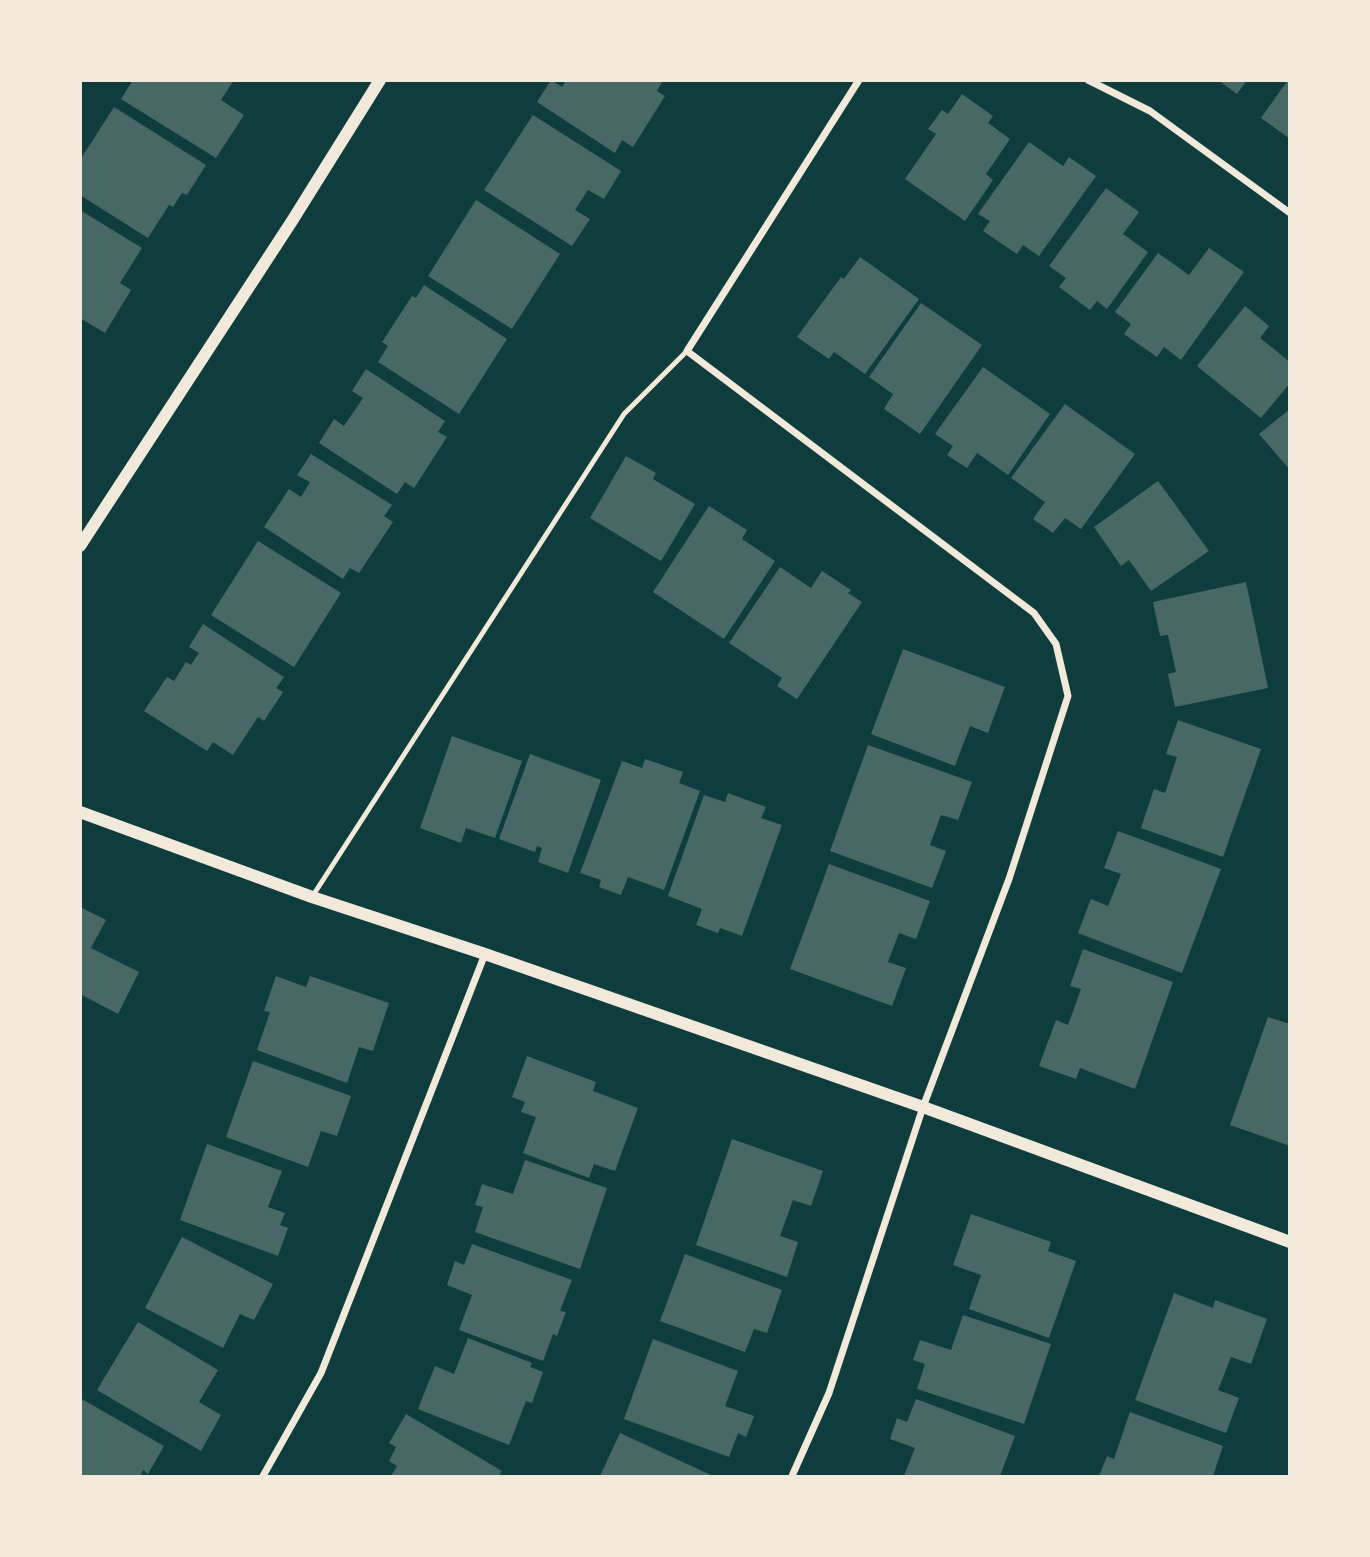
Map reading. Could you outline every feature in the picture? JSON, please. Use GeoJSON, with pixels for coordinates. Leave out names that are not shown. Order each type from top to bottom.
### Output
{"type":"FeatureCollection","features":[{"type":"Feature","properties":{"kind":"street"},"geometry":{"type":"LineString","coordinates":[[80,546],[292,221],[380,80]]}},
{"type":"Feature","properties":{"kind":"street"},"geometry":{"type":"LineString","coordinates":[[792,1476],[829,1393],[923,1107],[1009,879],[1068,696],[1056,644],[1034,612],[687,351],[859,80]]}},
{"type":"Feature","properties":{"kind":"street"},"geometry":{"type":"LineString","coordinates":[[1088,80],[1150,111],[1290,213]]}},
{"type":"Feature","properties":{"kind":"street"},"geometry":{"type":"LineString","coordinates":[[80,811],[312,897],[485,954],[923,1107],[1290,1242]]}},
{"type":"Feature","properties":{"kind":"street"},"geometry":{"type":"LineString","coordinates":[[263,1476],[321,1373],[485,954]]}},
{"type":"Feature","properties":{"kind":"lane"},"geometry":{"type":"LineString","coordinates":[[312,897],[624,414],[687,351]]}},
{"type":"Feature","properties":{"kind":"building"},"geometry":{"type":"Polygon","coordinates":[[[133,80],[234,80],[221,100],[244,115],[216,158],[121,99],[133,80]]]}},
{"type":"Feature","properties":{"kind":"building"},"geometry":{"type":"Polygon","coordinates":[[[551,80],[562,87],[566,80],[663,80],[657,91],[665,96],[633,147],[622,140],[615,153],[537,102],[551,80]]]}},
{"type":"Feature","properties":{"kind":"building"},"geometry":{"type":"Polygon","coordinates":[[[1218,80],[1247,80],[1237,94],[1218,80]]]}},
{"type":"Feature","properties":{"kind":"building"},"geometry":{"type":"Polygon","coordinates":[[[1290,80],[1290,139],[1261,118],[1290,80]]]}},
{"type":"Feature","properties":{"kind":"building"},"geometry":{"type":"Polygon","coordinates":[[[962,94],[993,116],[988,123],[1010,139],[986,174],[993,180],[965,221],[905,179],[936,134],[928,129],[942,110],[948,114],[962,94]]]}},
{"type":"Feature","properties":{"kind":"building"},"geometry":{"type":"Polygon","coordinates":[[[114,107],[206,165],[187,195],[182,193],[173,207],[169,205],[148,238],[80,195],[80,160],[114,107]]]}},
{"type":"Feature","properties":{"kind":"building"},"geometry":{"type":"Polygon","coordinates":[[[533,115],[621,171],[604,199],[588,190],[575,210],[590,219],[572,246],[484,190],[533,115]]]}},
{"type":"Feature","properties":{"kind":"building"},"geometry":{"type":"Polygon","coordinates":[[[1029,142],[1063,166],[1069,157],[1096,176],[1039,256],[1023,245],[1017,254],[983,231],[990,221],[978,214],[1029,142]]]}},
{"type":"Feature","properties":{"kind":"building"},"geometry":{"type":"Polygon","coordinates":[[[1106,188],[1139,212],[1123,234],[1148,252],[1107,309],[1097,301],[1090,310],[1059,287],[1066,278],[1049,266],[1106,188]]]}},
{"type":"Feature","properties":{"kind":"building"},"geometry":{"type":"Polygon","coordinates":[[[476,200],[560,254],[512,329],[428,276],[476,200]]]}},
{"type":"Feature","properties":{"kind":"building"},"geometry":{"type":"Polygon","coordinates":[[[80,210],[142,248],[120,283],[131,290],[105,333],[80,318],[80,210]]]}},
{"type":"Feature","properties":{"kind":"building"},"geometry":{"type":"Polygon","coordinates":[[[1209,248],[1244,272],[1181,360],[1164,347],[1157,357],[1124,334],[1131,324],[1115,312],[1158,253],[1189,275],[1209,248]]]}},
{"type":"Feature","properties":{"kind":"building"},"geometry":{"type":"Polygon","coordinates":[[[860,257],[919,299],[865,374],[834,352],[829,359],[797,337],[841,277],[844,279],[860,257]]]}},
{"type":"Feature","properties":{"kind":"building"},"geometry":{"type":"Polygon","coordinates":[[[424,285],[507,339],[459,414],[378,362],[388,346],[382,342],[412,296],[416,298],[424,285]]]}},
{"type":"Feature","properties":{"kind":"building"},"geometry":{"type":"Polygon","coordinates":[[[921,303],[982,345],[920,434],[884,409],[893,394],[869,377],[921,303]]]}},
{"type":"Feature","properties":{"kind":"building"},"geometry":{"type":"Polygon","coordinates":[[[1245,306],[1269,326],[1260,338],[1290,362],[1290,383],[1261,418],[1197,366],[1245,306]]]}},
{"type":"Feature","properties":{"kind":"building"},"geometry":{"type":"Polygon","coordinates":[[[983,367],[1050,414],[1008,475],[977,453],[967,468],[947,455],[953,446],[935,434],[983,367]]]}},
{"type":"Feature","properties":{"kind":"building"},"geometry":{"type":"Polygon","coordinates":[[[366,369],[445,421],[438,432],[447,437],[414,488],[405,482],[397,494],[319,443],[334,419],[344,426],[363,398],[352,391],[366,369]]]}},
{"type":"Feature","properties":{"kind":"building"},"geometry":{"type":"Polygon","coordinates":[[[1065,404],[1135,454],[1081,529],[1065,518],[1053,533],[1033,519],[1045,502],[1011,478],[1065,404]]]}},
{"type":"Feature","properties":{"kind":"building"},"geometry":{"type":"Polygon","coordinates":[[[1290,409],[1290,470],[1259,434],[1290,409]]]}},
{"type":"Feature","properties":{"kind":"building"},"geometry":{"type":"Polygon","coordinates":[[[311,454],[392,505],[384,516],[393,522],[359,573],[350,568],[343,579],[264,527],[289,489],[301,497],[310,482],[297,475],[311,454]]]}},
{"type":"Feature","properties":{"kind":"building"},"geometry":{"type":"Polygon","coordinates":[[[626,456],[656,473],[653,479],[695,504],[661,561],[590,518],[626,456]]]}},
{"type":"Feature","properties":{"kind":"building"},"geometry":{"type":"Polygon","coordinates":[[[1158,481],[1209,551],[1151,591],[1129,560],[1121,566],[1094,527],[1158,481]]]}},
{"type":"Feature","properties":{"kind":"building"},"geometry":{"type":"Polygon","coordinates":[[[709,506],[747,530],[742,539],[775,561],[724,639],[653,592],[709,506]]]}},
{"type":"Feature","properties":{"kind":"building"},"geometry":{"type":"Polygon","coordinates":[[[258,541],[341,593],[294,667],[211,615],[258,541]]]}},
{"type":"Feature","properties":{"kind":"building"},"geometry":{"type":"Polygon","coordinates":[[[780,567],[811,588],[822,571],[851,590],[848,593],[862,602],[797,699],[777,686],[782,678],[729,643],[780,567]]]}},
{"type":"Feature","properties":{"kind":"building"},"geometry":{"type":"Polygon","coordinates":[[[1246,582],[1268,688],[1175,707],[1168,674],[1176,672],[1168,635],[1160,636],[1153,602],[1246,582]]]}},
{"type":"Feature","properties":{"kind":"building"},"geometry":{"type":"Polygon","coordinates":[[[203,624],[284,677],[276,688],[283,692],[264,721],[258,717],[233,755],[213,742],[207,751],[144,711],[167,677],[174,681],[186,662],[191,665],[199,653],[189,647],[203,624]]]}},
{"type":"Feature","properties":{"kind":"building"},"geometry":{"type":"Polygon","coordinates":[[[903,649],[1005,687],[988,733],[970,726],[955,766],[871,734],[903,649]]]}},
{"type":"Feature","properties":{"kind":"building"},"geometry":{"type":"Polygon","coordinates":[[[1178,720],[1261,749],[1223,857],[1141,828],[1154,789],[1165,793],[1177,757],[1166,754],[1178,720]]]}},
{"type":"Feature","properties":{"kind":"building"},"geometry":{"type":"Polygon","coordinates":[[[452,736],[522,761],[495,838],[466,828],[461,843],[420,828],[452,736]]]}},
{"type":"Feature","properties":{"kind":"building"},"geometry":{"type":"Polygon","coordinates":[[[868,745],[972,782],[958,820],[941,815],[930,845],[946,851],[932,888],[830,851],[868,745]]]}},
{"type":"Feature","properties":{"kind":"building"},"geometry":{"type":"Polygon","coordinates":[[[530,754],[601,780],[568,873],[538,862],[542,848],[537,846],[535,852],[499,839],[530,754]]]}},
{"type":"Feature","properties":{"kind":"building"},"geometry":{"type":"Polygon","coordinates":[[[645,759],[683,772],[679,783],[700,791],[664,890],[628,877],[621,895],[599,887],[601,880],[580,873],[622,761],[642,768],[645,759]]]}},
{"type":"Feature","properties":{"kind":"building"},"geometry":{"type":"Polygon","coordinates":[[[728,793],[766,807],[761,818],[782,825],[742,936],[720,928],[718,933],[696,925],[702,909],[668,896],[704,795],[725,802],[728,793]]]}},
{"type":"Feature","properties":{"kind":"building"},"geometry":{"type":"Polygon","coordinates":[[[1118,831],[1221,869],[1182,973],[1078,933],[1091,899],[1108,906],[1121,874],[1104,868],[1118,831]]]}},
{"type":"Feature","properties":{"kind":"building"},"geometry":{"type":"Polygon","coordinates":[[[829,864],[930,901],[916,939],[899,933],[888,962],[906,968],[892,1006],[790,969],[829,864]]]}},
{"type":"Feature","properties":{"kind":"building"},"geometry":{"type":"Polygon","coordinates":[[[80,907],[106,920],[91,948],[139,972],[118,1014],[80,994],[80,907]]]}},
{"type":"Feature","properties":{"kind":"building"},"geometry":{"type":"Polygon","coordinates":[[[1083,949],[1173,982],[1135,1089],[1080,1068],[1076,1079],[1039,1066],[1056,1020],[1068,1025],[1081,989],[1070,986],[1083,949]]]}},
{"type":"Feature","properties":{"kind":"building"},"geometry":{"type":"Polygon","coordinates":[[[276,976],[306,987],[310,976],[389,1003],[373,1051],[359,1047],[347,1083],[257,1050],[270,1012],[264,1011],[276,976]]]}},
{"type":"Feature","properties":{"kind":"building"},"geometry":{"type":"Polygon","coordinates":[[[1268,1017],[1290,1024],[1290,1146],[1230,1125],[1268,1017]]]}},
{"type":"Feature","properties":{"kind":"building"},"geometry":{"type":"Polygon","coordinates":[[[527,1056],[596,1082],[593,1091],[638,1108],[615,1171],[594,1164],[589,1178],[523,1153],[536,1117],[521,1112],[525,1102],[512,1097],[527,1056]]]}},
{"type":"Feature","properties":{"kind":"building"},"geometry":{"type":"Polygon","coordinates":[[[253,1061],[351,1096],[337,1136],[321,1131],[308,1167],[226,1137],[253,1061]]]}},
{"type":"Feature","properties":{"kind":"building"},"geometry":{"type":"Polygon","coordinates":[[[732,1139],[823,1171],[811,1206],[793,1200],[780,1236],[798,1242],[787,1277],[696,1245],[732,1139]]]}},
{"type":"Feature","properties":{"kind":"building"},"geometry":{"type":"Polygon","coordinates":[[[207,1144],[282,1171],[268,1207],[285,1213],[280,1225],[288,1228],[278,1256],[180,1220],[207,1144]]]}},
{"type":"Feature","properties":{"kind":"building"},"geometry":{"type":"Polygon","coordinates":[[[525,1160],[607,1188],[580,1269],[475,1232],[483,1207],[475,1205],[482,1184],[513,1194],[525,1160]]]}},
{"type":"Feature","properties":{"kind":"building"},"geometry":{"type":"Polygon","coordinates":[[[971,1214],[1051,1242],[1048,1251],[1076,1261],[1049,1338],[969,1309],[981,1275],[953,1265],[971,1214]]]}},
{"type":"Feature","properties":{"kind":"building"},"geometry":{"type":"Polygon","coordinates":[[[182,1237],[273,1284],[254,1320],[240,1314],[223,1348],[145,1308],[182,1237]]]}},
{"type":"Feature","properties":{"kind":"building"},"geometry":{"type":"Polygon","coordinates":[[[472,1244],[572,1280],[560,1311],[566,1312],[557,1336],[553,1334],[543,1361],[459,1330],[472,1295],[447,1285],[455,1261],[464,1265],[472,1244]]]}},
{"type":"Feature","properties":{"kind":"building"},"geometry":{"type":"Polygon","coordinates":[[[685,1254],[782,1290],[767,1333],[754,1329],[745,1352],[660,1321],[685,1254]]]}},
{"type":"Feature","properties":{"kind":"building"},"geometry":{"type":"Polygon","coordinates":[[[1174,1293],[1213,1308],[1215,1300],[1267,1319],[1251,1364],[1231,1357],[1218,1390],[1239,1398],[1226,1433],[1135,1400],[1174,1293]]]}},
{"type":"Feature","properties":{"kind":"building"},"geometry":{"type":"Polygon","coordinates":[[[963,1315],[1051,1344],[1024,1424],[917,1389],[925,1364],[913,1360],[920,1340],[951,1350],[963,1315]]]}},
{"type":"Feature","properties":{"kind":"building"},"geometry":{"type":"Polygon","coordinates":[[[138,1322],[218,1370],[199,1402],[221,1415],[201,1451],[97,1390],[138,1322]]]}},
{"type":"Feature","properties":{"kind":"building"},"geometry":{"type":"Polygon","coordinates":[[[468,1338],[532,1363],[530,1367],[543,1372],[532,1403],[526,1401],[509,1445],[418,1409],[435,1366],[454,1374],[468,1338]]]}},
{"type":"Feature","properties":{"kind":"building"},"geometry":{"type":"Polygon","coordinates":[[[653,1339],[738,1371],[725,1406],[754,1416],[746,1437],[738,1433],[729,1457],[624,1419],[653,1339]]]}},
{"type":"Feature","properties":{"kind":"building"},"geometry":{"type":"Polygon","coordinates":[[[80,1398],[164,1446],[148,1474],[143,1470],[140,1476],[80,1476],[80,1398]]]}},
{"type":"Feature","properties":{"kind":"building"},"geometry":{"type":"Polygon","coordinates":[[[916,1399],[1015,1436],[1000,1476],[904,1476],[915,1448],[890,1439],[897,1418],[907,1422],[916,1399]]]}},
{"type":"Feature","properties":{"kind":"building"},"geometry":{"type":"Polygon","coordinates":[[[1130,1412],[1223,1446],[1213,1476],[1099,1476],[1107,1456],[1114,1459],[1130,1412]]]}},
{"type":"Feature","properties":{"kind":"building"},"geometry":{"type":"Polygon","coordinates":[[[406,1414],[502,1471],[499,1476],[391,1476],[397,1466],[389,1461],[396,1447],[389,1443],[406,1414]]]}},
{"type":"Feature","properties":{"kind":"building"},"geometry":{"type":"Polygon","coordinates":[[[620,1433],[713,1476],[600,1476],[620,1433]]]}}]}
